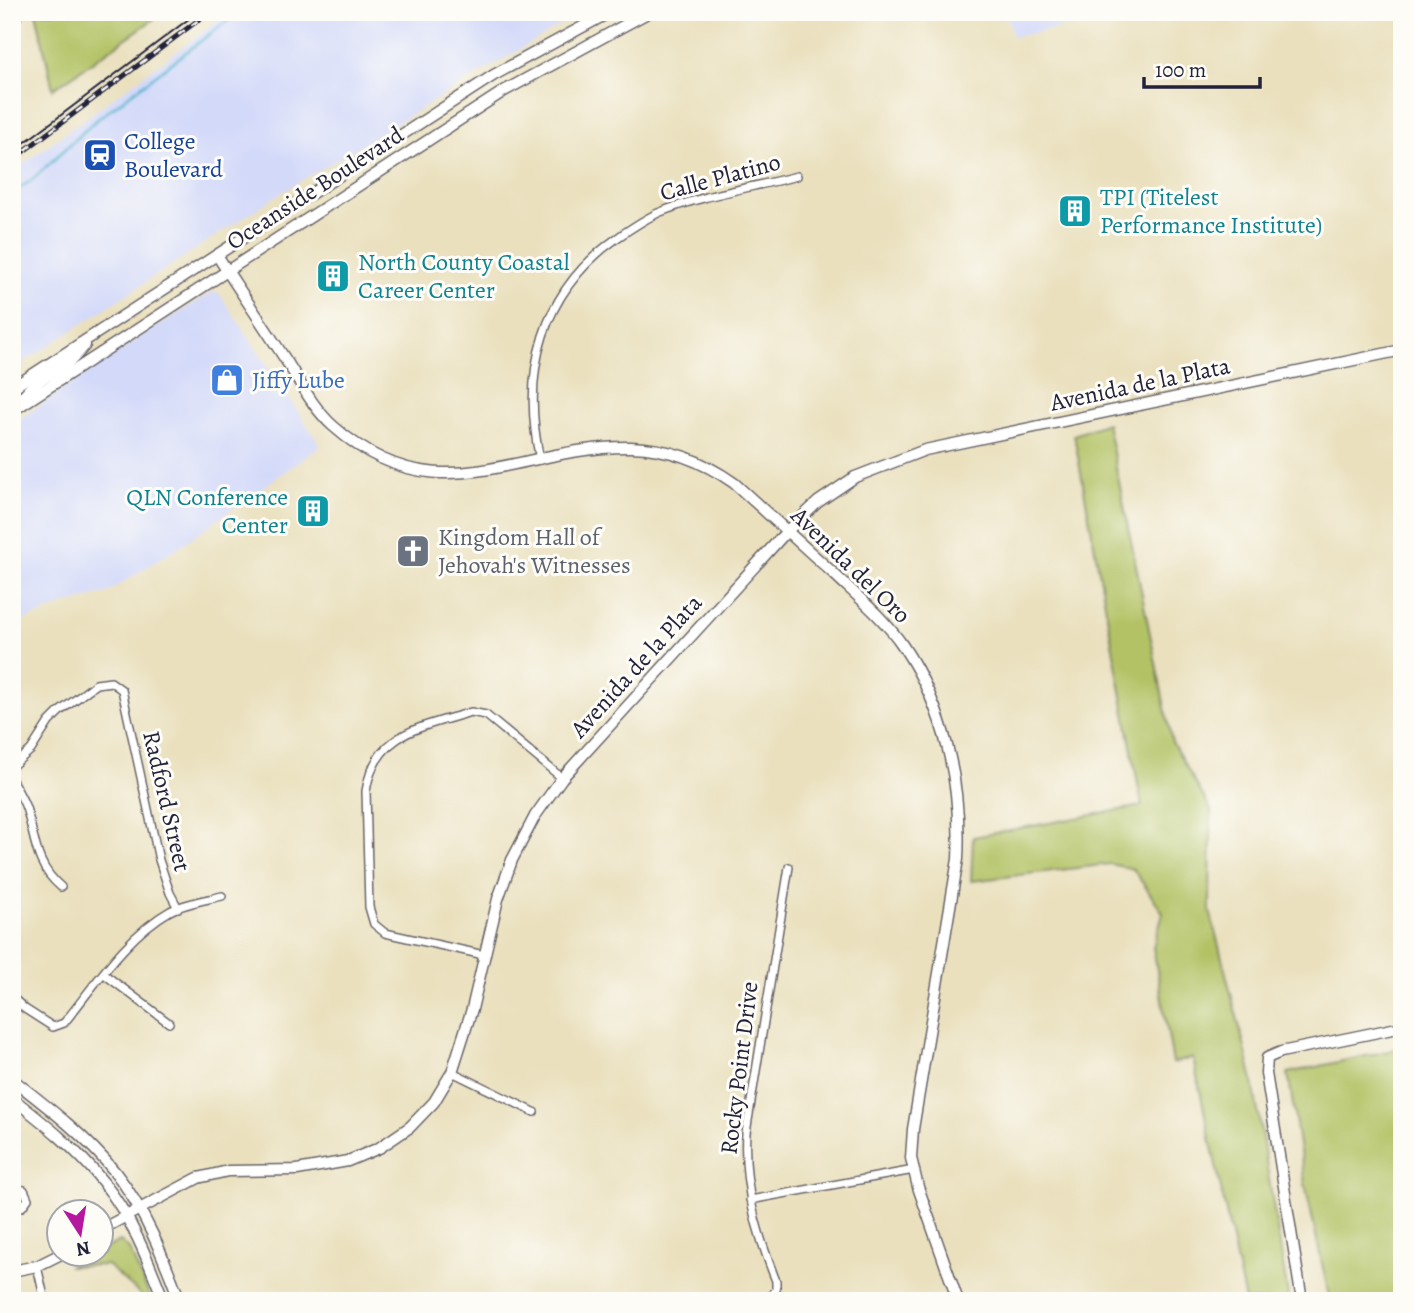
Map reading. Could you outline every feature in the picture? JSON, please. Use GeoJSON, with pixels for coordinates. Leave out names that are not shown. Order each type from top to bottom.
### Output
{"type":"FeatureCollection","features":[{"type":"Feature","properties":{"kind":"street","name":"Oceanside Boulevard"},"geometry":{"type":"LineString","coordinates":[[12,388],[494,75],[611,12]]}},
{"type":"Feature","properties":{"kind":"street","name":"Oceanside Boulevard"},"geometry":{"type":"LineString","coordinates":[[16,409],[504,91],[649,12]]}},
{"type":"Feature","properties":{"kind":"street","name":"Calle Platino"},"geometry":{"type":"LineString","coordinates":[[540,460],[535,437],[532,391],[536,355],[547,326],[569,284],[593,255],[659,213],[687,203],[797,176]]}},
{"type":"Feature","properties":{"kind":"street","name":"Avenida del Oro"},"geometry":{"type":"LineString","coordinates":[[218,256],[313,402],[332,425],[362,447],[391,463],[443,474],[471,473],[605,448],[633,447],[680,455],[716,470],[734,483],[866,604],[903,647],[928,691],[945,735],[960,820],[958,859],[913,1129],[911,1158],[958,1301]]}},
{"type":"Feature","properties":{"kind":"street"},"geometry":{"type":"LineString","coordinates":[[16,409],[25,394],[72,360],[93,334]]}},
{"type":"Feature","properties":{"kind":"street","name":"Avenida de la Plata"},"geometry":{"type":"LineString","coordinates":[[116,1221],[180,1186],[208,1176],[245,1169],[297,1170],[348,1161],[379,1148],[418,1119],[434,1102],[452,1072],[472,1009],[498,899],[512,860],[535,816],[562,778],[787,531],[818,502],[855,477],[925,450],[1402,350]]}},
{"type":"Feature","properties":{"kind":"street","name":"Radford Street"},"geometry":{"type":"LineString","coordinates":[[12,766],[32,750],[49,722],[96,684],[111,682],[117,685],[122,691],[159,860],[178,908]]}},
{"type":"Feature","properties":{"kind":"street"},"geometry":{"type":"LineString","coordinates":[[484,955],[385,933],[374,924],[369,907],[366,791],[368,777],[383,749],[407,732],[477,712],[486,715],[562,778]]}},
{"type":"Feature","properties":{"kind":"street"},"geometry":{"type":"LineString","coordinates":[[12,780],[27,809],[36,851],[48,877],[61,887]]}},
{"type":"Feature","properties":{"kind":"street","name":"Rocky Point Drive"},"geometry":{"type":"LineString","coordinates":[[757,1301],[770,1297],[776,1290],[776,1281],[750,1199],[745,1167],[746,1126],[789,867]]}},
{"type":"Feature","properties":{"kind":"street"},"geometry":{"type":"LineString","coordinates":[[12,997],[44,1023],[53,1027],[64,1023],[140,934],[169,912],[222,896]]}},
{"type":"Feature","properties":{"kind":"street"},"geometry":{"type":"LineString","coordinates":[[104,974],[169,1023]]}},
{"type":"Feature","properties":{"kind":"street"},"geometry":{"type":"LineString","coordinates":[[1303,1301],[1266,1073],[1267,1058],[1281,1052],[1402,1027]]}},
{"type":"Feature","properties":{"kind":"street"},"geometry":{"type":"LineString","coordinates":[[452,1072],[534,1112]]}},
{"type":"Feature","properties":{"kind":"street"},"geometry":{"type":"LineString","coordinates":[[12,1079],[85,1141],[115,1172],[139,1208],[162,1253],[180,1301]]}},
{"type":"Feature","properties":{"kind":"street"},"geometry":{"type":"LineString","coordinates":[[12,1098],[103,1182],[126,1215],[148,1259],[164,1301]]}},
{"type":"Feature","properties":{"kind":"street"},"geometry":{"type":"LineString","coordinates":[[750,1199],[914,1170]]}},
{"type":"Feature","properties":{"kind":"street"},"geometry":{"type":"LineString","coordinates":[[12,1188],[24,1190],[28,1199],[22,1207],[12,1206]]}},
{"type":"Feature","properties":{"kind":"street"},"geometry":{"type":"LineString","coordinates":[[12,1271],[46,1262]]}},
{"type":"Feature","properties":{"kind":"street"},"geometry":{"type":"LineString","coordinates":[[37,1266],[45,1301]]}},
{"type":"Feature","properties":{"kind":"shaded area"},"geometry":{"type":"Polygon","coordinates":[[[230,12],[582,12],[276,196],[12,370],[12,172],[230,12]]]}},
{"type":"Feature","properties":{"kind":"shaded area"},"geometry":{"type":"Polygon","coordinates":[[[1006,12],[1141,12],[1013,37],[1006,12]]]}},
{"type":"Feature","properties":{"kind":"shaded area"},"geometry":{"type":"Polygon","coordinates":[[[212,292],[219,293],[321,446],[186,542],[107,593],[67,604],[12,625],[12,424],[212,292]]]}},
{"type":"Feature","properties":{"kind":"green space"},"geometry":{"type":"Polygon","coordinates":[[[36,12],[164,12],[53,89],[36,12]]]}},
{"type":"Feature","properties":{"kind":"green space"},"geometry":{"type":"Polygon","coordinates":[[[1107,423],[1172,742],[1211,810],[1210,911],[1252,1076],[1289,1301],[1245,1301],[1193,1058],[1173,1063],[1153,947],[1163,913],[1133,869],[1110,864],[971,881],[973,837],[1142,806],[1074,435],[1107,423]]]}},
{"type":"Feature","properties":{"kind":"green space"},"geometry":{"type":"Polygon","coordinates":[[[1402,1048],[1402,1301],[1330,1301],[1305,1184],[1288,1073],[1402,1048]]]}},
{"type":"Feature","properties":{"kind":"green space"},"geometry":{"type":"Polygon","coordinates":[[[120,1241],[129,1249],[152,1301],[143,1301],[143,1297],[110,1268],[116,1268],[116,1243],[120,1241]]]}},
{"type":"Feature","properties":{"kind":"waterway"},"geometry":{"type":"LineString","coordinates":[[12,193],[32,180],[95,121],[239,12]]}},
{"type":"Feature","properties":{"kind":"tram line"},"geometry":{"type":"LineString","coordinates":[[12,152],[198,12]]}},
{"type":"Feature","properties":{"kind":"railway"},"geometry":{"type":"LineString","coordinates":[[12,160],[209,12]]}},
{"type":"Feature","properties":{"kind":"place","name":"College Boulevard"},"geometry":{"type":"Point","coordinates":[100,155]}},
{"type":"Feature","properties":{"kind":"place","name":"TPI (Titelest Performance Institute)"},"geometry":{"type":"Point","coordinates":[1075,211]}},
{"type":"Feature","properties":{"kind":"place","name":"North County Coastal Career Center"},"geometry":{"type":"Point","coordinates":[333,276]}},
{"type":"Feature","properties":{"kind":"place","name":"Jiffy Lube"},"geometry":{"type":"Point","coordinates":[227,380]}},
{"type":"Feature","properties":{"kind":"place","name":"QLN Conference Center"},"geometry":{"type":"Point","coordinates":[313,511]}},
{"type":"Feature","properties":{"kind":"place","name":"Kingdom Hall of Jehovah's Witnesses"},"geometry":{"type":"Point","coordinates":[413,551]}}]}
